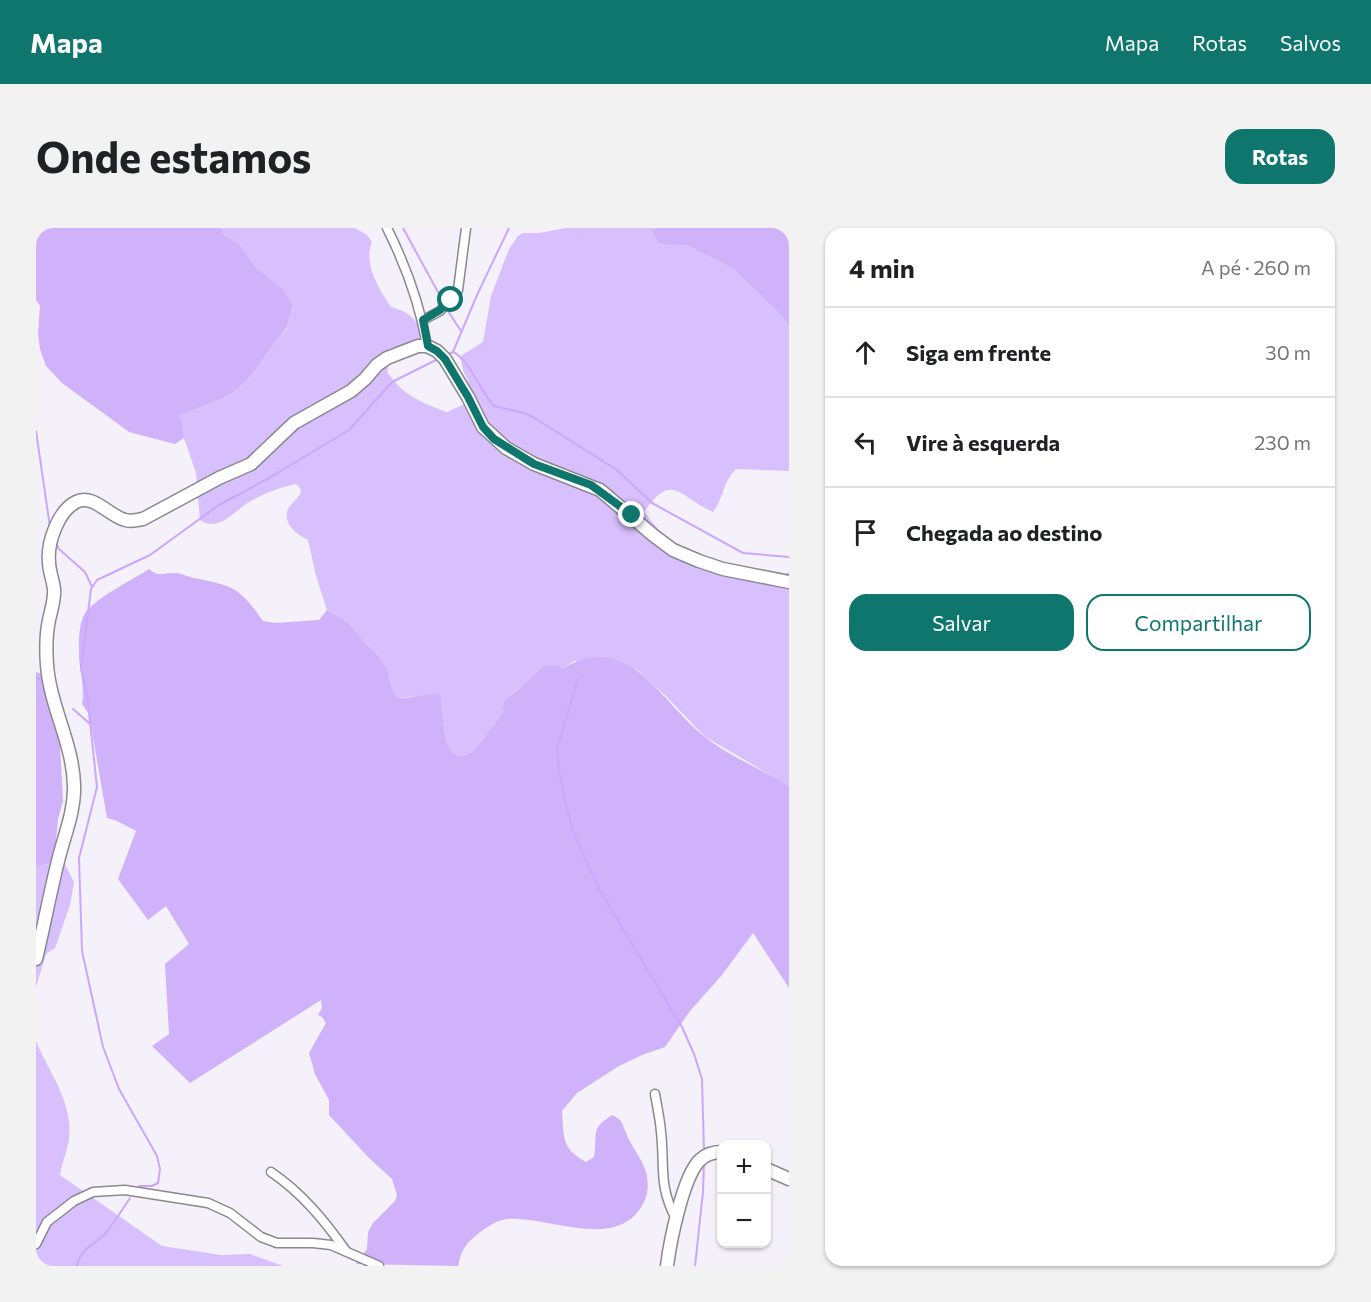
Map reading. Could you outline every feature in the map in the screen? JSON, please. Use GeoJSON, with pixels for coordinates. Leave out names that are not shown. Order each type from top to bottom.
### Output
{"type":"FeatureCollection","features":[{"type":"Feature","properties":{"kind":"street"},"geometry":{"type":"LineString","coordinates":[[387,228],[404,263],[423,320],[428,346]]}},
{"type":"Feature","properties":{"kind":"street"},"geometry":{"type":"LineString","coordinates":[[423,320],[440,310],[458,290],[466,228]]}},
{"type":"Feature","properties":{"kind":"street"},"geometry":{"type":"LineString","coordinates":[[36,959],[58,860],[73,806],[74,786],[70,758],[56,712],[47,665],[47,637],[54,599],[49,553],[57,525],[64,513],[78,501],[86,500],[123,520],[142,519],[219,478],[251,464],[294,423],[351,391],[387,358],[418,346],[428,346],[445,359],[483,427],[506,448],[534,464],[600,490],[652,535],[674,550],[723,569],[789,582]]}},
{"type":"Feature","properties":{"kind":"street"},"geometry":{"type":"LineString","coordinates":[[655,1094],[661,1132],[662,1175],[667,1202],[676,1219]]}},
{"type":"Feature","properties":{"kind":"street"},"geometry":{"type":"LineString","coordinates":[[667,1266],[676,1219],[695,1166],[703,1158],[717,1154]]}},
{"type":"Feature","properties":{"kind":"street"},"geometry":{"type":"LineString","coordinates":[[272,1172],[291,1185],[310,1205],[346,1251]]}},
{"type":"Feature","properties":{"kind":"street"},"geometry":{"type":"LineString","coordinates":[[771,1172],[789,1179]]}},
{"type":"Feature","properties":{"kind":"street"},"geometry":{"type":"LineString","coordinates":[[36,1244],[47,1222],[74,1201],[93,1192],[125,1190],[208,1203],[230,1213],[251,1231],[277,1243],[331,1245],[379,1266]]}},
{"type":"Feature","properties":{"kind":"shaded area"},"geometry":{"type":"Polygon","coordinates":[[[36,228],[222,228],[224,235],[239,244],[256,267],[283,289],[293,304],[287,327],[251,376],[239,388],[224,398],[179,415],[184,438],[175,444],[129,432],[62,383],[46,366],[40,349],[38,333],[40,306],[36,300],[36,228]]]}},
{"type":"Feature","properties":{"kind":"shaded area"},"geometry":{"type":"Polygon","coordinates":[[[222,228],[355,228],[367,235],[372,242],[369,259],[371,267],[382,292],[391,307],[407,313],[414,319],[422,334],[412,346],[390,359],[387,372],[406,393],[447,412],[467,403],[470,388],[463,369],[462,355],[483,342],[491,296],[509,249],[523,233],[539,233],[566,228],[656,228],[652,233],[687,245],[733,269],[778,312],[789,325],[789,471],[736,469],[731,474],[713,512],[677,491],[670,490],[662,492],[644,512],[673,547],[696,559],[784,575],[789,572],[789,786],[704,736],[665,695],[636,669],[574,661],[562,669],[531,678],[504,701],[502,714],[473,752],[462,756],[454,753],[446,736],[440,694],[398,698],[392,688],[387,668],[378,655],[348,622],[327,610],[308,540],[295,532],[287,519],[288,509],[301,493],[296,484],[257,498],[219,523],[213,524],[200,520],[196,473],[178,415],[224,398],[239,388],[251,376],[287,328],[293,304],[283,289],[256,267],[239,244],[224,235],[222,228]]]}},
{"type":"Feature","properties":{"kind":"shaded area"},"geometry":{"type":"Polygon","coordinates":[[[656,228],[789,228],[789,325],[733,269],[687,245],[660,244],[652,232],[656,228]]]}},
{"type":"Feature","properties":{"kind":"shaded area"},"geometry":{"type":"Polygon","coordinates":[[[149,569],[159,574],[178,573],[227,586],[248,601],[263,621],[275,623],[319,620],[327,610],[348,622],[387,668],[392,688],[398,698],[440,694],[449,746],[454,753],[462,756],[473,752],[502,714],[504,701],[546,665],[559,666],[562,669],[586,659],[606,658],[625,664],[642,675],[689,723],[715,744],[789,786],[789,988],[753,933],[722,975],[690,1011],[665,1047],[619,1066],[577,1093],[562,1111],[565,1141],[572,1152],[586,1162],[594,1157],[596,1133],[600,1124],[613,1115],[621,1121],[643,1164],[648,1182],[645,1200],[631,1218],[617,1226],[600,1229],[524,1219],[507,1219],[492,1224],[471,1240],[463,1251],[458,1266],[356,1264],[367,1249],[368,1232],[373,1223],[395,1201],[397,1195],[392,1179],[329,1115],[329,1100],[315,1074],[309,1053],[326,1023],[318,1015],[322,1008],[321,1000],[190,1083],[152,1046],[169,1034],[165,964],[189,944],[166,906],[148,920],[118,879],[136,831],[107,818],[89,714],[82,704],[83,686],[79,657],[81,625],[88,609],[104,596],[149,569]]]}},
{"type":"Feature","properties":{"kind":"shaded area"},"geometry":{"type":"Polygon","coordinates":[[[36,672],[51,678],[63,720],[60,745],[63,801],[58,819],[54,863],[36,866],[36,672]]]}},
{"type":"Feature","properties":{"kind":"shaded area"},"geometry":{"type":"Polygon","coordinates":[[[65,864],[74,882],[70,905],[55,948],[46,954],[36,987],[36,866],[65,864]]]}},
{"type":"Feature","properties":{"kind":"shaded area"},"geometry":{"type":"Polygon","coordinates":[[[36,1041],[64,1099],[67,1112],[69,1138],[60,1175],[162,1246],[221,1255],[250,1254],[283,1266],[36,1266],[36,1041]]]}},
{"type":"Feature","properties":{"kind":"waterway"},"geometry":{"type":"LineString","coordinates":[[403,228],[444,303]]}},
{"type":"Feature","properties":{"kind":"waterway"},"geometry":{"type":"LineString","coordinates":[[446,355],[453,352],[509,228]]}},
{"type":"Feature","properties":{"kind":"waterway"},"geometry":{"type":"LineString","coordinates":[[446,308],[461,331]]}},
{"type":"Feature","properties":{"kind":"waterway"},"geometry":{"type":"LineString","coordinates":[[453,352],[470,369],[494,406],[533,417],[617,470],[652,503],[743,553],[789,557]]}},
{"type":"Feature","properties":{"kind":"waterway"},"geometry":{"type":"LineString","coordinates":[[139,1186],[152,1186],[158,1183],[160,1169],[157,1156],[119,1089],[103,1047],[82,951],[79,858],[97,787],[87,694],[81,668],[91,589],[97,580],[150,555],[219,505],[349,430],[392,382],[438,359]]}},
{"type":"Feature","properties":{"kind":"waterway"},"geometry":{"type":"LineString","coordinates":[[36,431],[50,527]]}},
{"type":"Feature","properties":{"kind":"waterway"},"geometry":{"type":"LineString","coordinates":[[56,543],[59,549],[85,572],[92,587]]}},
{"type":"Feature","properties":{"kind":"waterway"},"geometry":{"type":"LineString","coordinates":[[36,677],[41,681]]}},
{"type":"Feature","properties":{"kind":"waterway"},"geometry":{"type":"LineString","coordinates":[[578,679],[557,749],[566,806],[574,834],[599,889],[682,1027],[694,1054],[702,1079],[704,1151]]}},
{"type":"Feature","properties":{"kind":"waterway"},"geometry":{"type":"LineString","coordinates":[[73,709],[89,723]]}},
{"type":"Feature","properties":{"kind":"waterway"},"geometry":{"type":"LineString","coordinates":[[695,1266],[704,1163]]}},
{"type":"Feature","properties":{"kind":"waterway"},"geometry":{"type":"LineString","coordinates":[[77,1266],[81,1256],[105,1234],[130,1198]]}},
{"type":"Feature","properties":{"kind":"route"},"geometry":{"type":"LineString","coordinates":[[451,300],[423,320],[428,346],[445,359],[483,427],[506,448],[534,464],[591,485],[632,515]]}}]}
